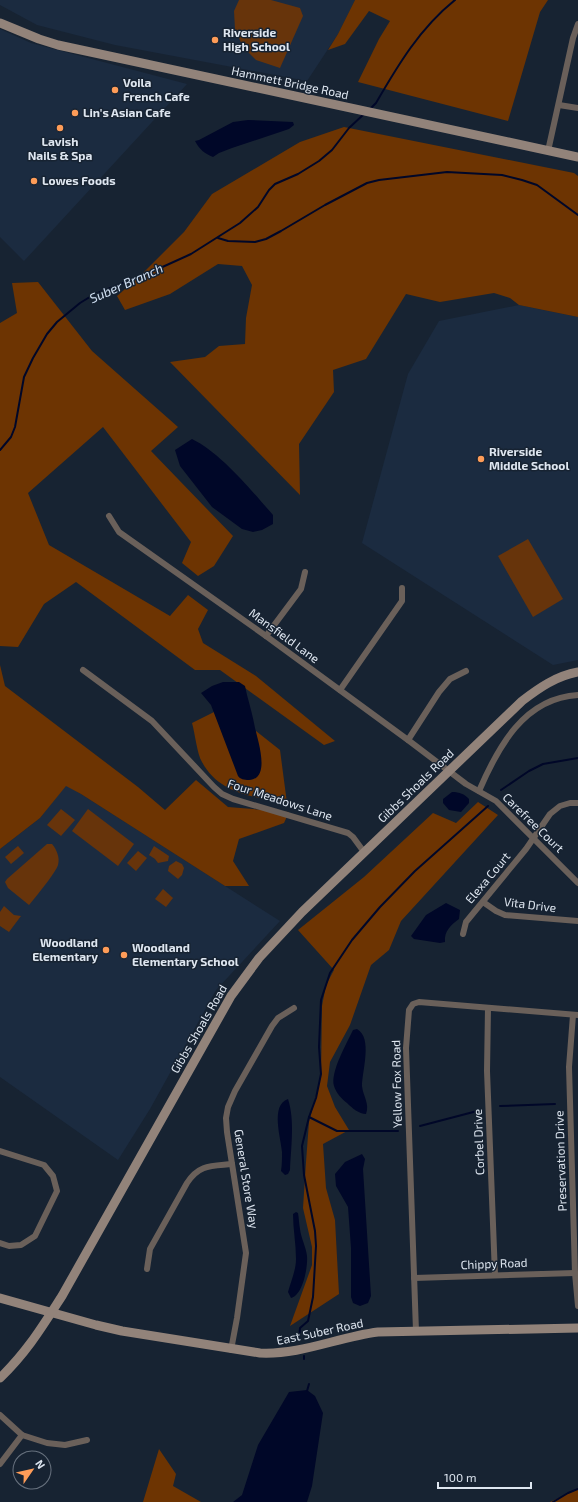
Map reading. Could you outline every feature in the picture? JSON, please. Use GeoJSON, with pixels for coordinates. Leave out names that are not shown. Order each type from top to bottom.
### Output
{"type":"FeatureCollection","features":[{"type":"Feature","properties":{"kind":"street","name":"Hammett Bridge Road"},"geometry":{"type":"LineString","coordinates":[[0,23],[33,37],[58,45],[578,157]]}},
{"type":"Feature","properties":{"kind":"street"},"geometry":{"type":"LineString","coordinates":[[548,151],[573,38],[578,24]]}},
{"type":"Feature","properties":{"kind":"street"},"geometry":{"type":"LineString","coordinates":[[559,105],[578,108]]}},
{"type":"Feature","properties":{"kind":"street","name":"Mansfield Lane"},"geometry":{"type":"LineString","coordinates":[[109,516],[119,532],[266,636],[449,771]]}},
{"type":"Feature","properties":{"kind":"street"},"geometry":{"type":"LineString","coordinates":[[266,636],[301,589],[305,572]]}},
{"type":"Feature","properties":{"kind":"street"},"geometry":{"type":"LineString","coordinates":[[340,690],[402,601],[402,588]]}},
{"type":"Feature","properties":{"kind":"street","name":"Four Meadows Lane"},"geometry":{"type":"LineString","coordinates":[[83,670],[152,721],[219,792],[233,799],[348,833],[353,837],[364,852]]}},
{"type":"Feature","properties":{"kind":"street"},"geometry":{"type":"LineString","coordinates":[[408,740],[439,692],[450,679],[466,671]]}},
{"type":"Feature","properties":{"kind":"street","name":"Gibbs Shoals Road"},"geometry":{"type":"LineString","coordinates":[[0,1378],[32,1342],[52,1313],[238,984],[258,958],[288,926],[364,852],[522,701],[535,690],[550,681],[578,672]]}},
{"type":"Feature","properties":{"kind":"street"},"geometry":{"type":"LineString","coordinates":[[479,791],[500,746],[515,728],[540,705],[552,699],[578,695]]}},
{"type":"Feature","properties":{"kind":"street","name":"Carefree Court"},"geometry":{"type":"LineString","coordinates":[[449,771],[466,784],[496,801],[578,883]]}},
{"type":"Feature","properties":{"kind":"street","name":"Elexa Court"},"geometry":{"type":"LineString","coordinates":[[463,934],[466,922],[534,838],[550,814],[560,806],[570,803],[578,803]]}},
{"type":"Feature","properties":{"kind":"street","name":"Vita Drive"},"geometry":{"type":"LineString","coordinates":[[483,902],[505,915],[578,921]]}},
{"type":"Feature","properties":{"kind":"street","name":"Yellow Fox Road"},"geometry":{"type":"LineString","coordinates":[[416,1331],[406,1048],[409,1010],[413,1004],[419,1002],[575,1015]]}},
{"type":"Feature","properties":{"kind":"street","name":"General Store Way"},"geometry":{"type":"LineString","coordinates":[[231,1350],[246,1260],[240,1207],[226,1132],[228,1107],[235,1091],[272,1026],[278,1018],[294,1008]]}},
{"type":"Feature","properties":{"kind":"street","name":"Corbel Drive"},"geometry":{"type":"LineString","coordinates":[[488,1008],[487,1070],[495,1275]]}},
{"type":"Feature","properties":{"kind":"street","name":"Preservation Drive"},"geometry":{"type":"LineString","coordinates":[[575,1015],[569,1068],[575,1273],[578,1306]]}},
{"type":"Feature","properties":{"kind":"street"},"geometry":{"type":"LineString","coordinates":[[0,1151],[44,1165],[53,1176],[57,1191],[35,1236],[21,1245],[10,1246],[0,1243]]}},
{"type":"Feature","properties":{"kind":"street"},"geometry":{"type":"LineString","coordinates":[[147,1269],[150,1249],[194,1173],[208,1166],[232,1164]]}},
{"type":"Feature","properties":{"kind":"street","name":"Chippy Road"},"geometry":{"type":"LineString","coordinates":[[414,1278],[575,1273]]}},
{"type":"Feature","properties":{"kind":"street","name":"East Suber Road"},"geometry":{"type":"LineString","coordinates":[[0,1298],[122,1331],[231,1350],[260,1353],[283,1353],[362,1334],[416,1331],[578,1328]]}},
{"type":"Feature","properties":{"kind":"street"},"geometry":{"type":"LineString","coordinates":[[0,1415],[22,1435],[47,1443],[65,1445],[87,1440]]}},
{"type":"Feature","properties":{"kind":"street"},"geometry":{"type":"LineString","coordinates":[[0,1464],[22,1435]]}},
{"type":"Feature","properties":{"kind":"shaded area","name":"Riverside High School"},"geometry":{"type":"Polygon","coordinates":[[[0,0],[355,0],[338,34],[307,81],[115,45],[37,25],[0,5],[0,0]]]}},
{"type":"Feature","properties":{"kind":"shaded area"},"geometry":{"type":"Polygon","coordinates":[[[239,0],[271,0],[300,8],[303,16],[280,68],[256,60],[243,47],[235,29],[234,11],[239,0]]]}},
{"type":"Feature","properties":{"kind":"shaded area"},"geometry":{"type":"Polygon","coordinates":[[[355,0],[548,0],[540,12],[508,121],[358,82],[379,39],[390,21],[369,11],[345,44],[328,50],[355,0]]]}},
{"type":"Feature","properties":{"kind":"shaded area"},"geometry":{"type":"Polygon","coordinates":[[[0,29],[31,43],[187,84],[24,261],[0,237],[0,29]]]}},
{"type":"Feature","properties":{"kind":"shaded area"},"geometry":{"type":"Polygon","coordinates":[[[248,120],[293,122],[294,125],[289,129],[232,148],[213,157],[202,151],[195,141],[233,122],[248,120]]]}},
{"type":"Feature","properties":{"kind":"shaded area"},"geometry":{"type":"Polygon","coordinates":[[[344,127],[574,173],[578,176],[578,317],[519,305],[510,298],[494,293],[440,302],[406,294],[366,359],[333,370],[334,392],[299,444],[300,495],[170,362],[205,357],[219,346],[245,344],[246,318],[252,285],[242,266],[218,264],[170,294],[125,310],[117,296],[139,277],[184,232],[212,194],[300,142],[344,127]]]}},
{"type":"Feature","properties":{"kind":"shaded area"},"geometry":{"type":"Polygon","coordinates":[[[38,282],[92,351],[178,427],[151,451],[233,536],[214,566],[198,576],[182,563],[191,542],[103,427],[28,493],[49,545],[170,616],[188,595],[208,610],[198,629],[203,643],[256,676],[335,741],[324,745],[220,670],[195,670],[76,582],[44,604],[18,647],[0,646],[0,323],[17,313],[12,283],[38,282]]]}},
{"type":"Feature","properties":{"kind":"shaded area","name":"Riverside Middle School"},"geometry":{"type":"Polygon","coordinates":[[[519,305],[578,317],[578,660],[553,665],[362,543],[408,374],[439,321],[519,305]]]}},
{"type":"Feature","properties":{"kind":"shaded area"},"geometry":{"type":"Polygon","coordinates":[[[192,439],[214,453],[236,473],[273,515],[273,524],[262,530],[253,532],[242,529],[212,507],[180,466],[175,450],[192,439]]]}},
{"type":"Feature","properties":{"kind":"shaded area"},"geometry":{"type":"Polygon","coordinates":[[[528,539],[563,599],[533,617],[498,556],[528,539]]]}},
{"type":"Feature","properties":{"kind":"shaded area"},"geometry":{"type":"Polygon","coordinates":[[[0,665],[5,686],[138,787],[165,810],[196,780],[228,807],[289,812],[284,823],[239,839],[233,861],[249,886],[225,886],[81,794],[66,786],[40,818],[0,849],[0,665]]]}},
{"type":"Feature","properties":{"kind":"shaded area"},"geometry":{"type":"Polygon","coordinates":[[[223,682],[239,682],[245,686],[261,758],[260,773],[256,778],[245,780],[238,776],[211,705],[201,693],[212,686],[223,682]]]}},
{"type":"Feature","properties":{"kind":"shaded area"},"geometry":{"type":"Polygon","coordinates":[[[214,712],[239,773],[256,774],[256,731],[280,750],[287,803],[262,799],[238,792],[218,781],[209,773],[200,758],[192,723],[214,712]]]}},
{"type":"Feature","properties":{"kind":"shaded area","name":"Woodland Elementary School"},"geometry":{"type":"Polygon","coordinates":[[[66,785],[280,921],[216,990],[150,1109],[118,1160],[0,1077],[0,849],[40,818],[66,785]]]}},
{"type":"Feature","properties":{"kind":"shaded area"},"geometry":{"type":"Polygon","coordinates":[[[452,792],[462,794],[469,799],[469,803],[461,812],[449,810],[443,803],[443,799],[452,792]]]}},
{"type":"Feature","properties":{"kind":"shaded area"},"geometry":{"type":"Polygon","coordinates":[[[478,802],[498,815],[401,921],[389,950],[371,965],[350,1025],[330,1062],[327,1086],[335,1107],[349,1130],[323,1144],[326,1188],[335,1220],[339,1294],[290,1326],[312,1265],[312,1247],[303,1208],[306,1162],[309,1122],[321,1076],[322,1006],[326,985],[334,970],[298,930],[364,877],[433,813],[456,823],[478,802]]]}},
{"type":"Feature","properties":{"kind":"shaded area"},"geometry":{"type":"Polygon","coordinates":[[[61,809],[75,820],[61,836],[47,825],[61,809]]]}},
{"type":"Feature","properties":{"kind":"shaded area"},"geometry":{"type":"Polygon","coordinates":[[[88,809],[134,844],[118,866],[72,831],[88,809]]]}},
{"type":"Feature","properties":{"kind":"shaded area"},"geometry":{"type":"Polygon","coordinates":[[[47,844],[52,844],[58,854],[59,862],[50,879],[29,905],[8,888],[5,882],[47,844]]]}},
{"type":"Feature","properties":{"kind":"shaded area"},"geometry":{"type":"Polygon","coordinates":[[[18,846],[24,853],[11,864],[5,857],[18,846]]]}},
{"type":"Feature","properties":{"kind":"shaded area"},"geometry":{"type":"Polygon","coordinates":[[[154,846],[169,856],[168,861],[158,863],[149,855],[154,846]]]}},
{"type":"Feature","properties":{"kind":"shaded area"},"geometry":{"type":"Polygon","coordinates":[[[138,851],[147,858],[136,871],[127,863],[138,851]]]}},
{"type":"Feature","properties":{"kind":"shaded area"},"geometry":{"type":"Polygon","coordinates":[[[176,861],[182,864],[184,868],[182,875],[178,879],[168,871],[169,866],[176,861]]]}},
{"type":"Feature","properties":{"kind":"shaded area"},"geometry":{"type":"Polygon","coordinates":[[[163,889],[173,898],[166,907],[155,899],[163,889]]]}},
{"type":"Feature","properties":{"kind":"shaded area"},"geometry":{"type":"Polygon","coordinates":[[[446,903],[460,910],[459,919],[447,931],[445,942],[440,943],[414,939],[411,936],[426,915],[446,903]]]}},
{"type":"Feature","properties":{"kind":"shaded area"},"geometry":{"type":"Polygon","coordinates":[[[4,906],[14,915],[21,916],[9,932],[0,926],[0,912],[4,906]]]}},
{"type":"Feature","properties":{"kind":"shaded area"},"geometry":{"type":"Polygon","coordinates":[[[357,1029],[362,1033],[366,1047],[362,1086],[367,1103],[366,1114],[358,1112],[339,1096],[333,1080],[340,1058],[353,1030],[357,1029]]]}},
{"type":"Feature","properties":{"kind":"shaded area"},"geometry":{"type":"Polygon","coordinates":[[[288,1099],[292,1125],[292,1143],[290,1170],[288,1174],[285,1175],[281,1171],[282,1152],[278,1115],[279,1108],[283,1102],[288,1099]]]}},
{"type":"Feature","properties":{"kind":"shaded area"},"geometry":{"type":"Polygon","coordinates":[[[362,1154],[365,1159],[363,1169],[371,1296],[368,1303],[360,1306],[353,1303],[351,1297],[351,1248],[348,1207],[336,1186],[335,1174],[345,1162],[362,1154]]]}},
{"type":"Feature","properties":{"kind":"shaded area"},"geometry":{"type":"Polygon","coordinates":[[[296,1212],[298,1213],[307,1261],[306,1273],[302,1286],[299,1292],[291,1298],[288,1292],[296,1263],[293,1214],[296,1212]]]}},
{"type":"Feature","properties":{"kind":"shaded area"},"geometry":{"type":"Polygon","coordinates":[[[307,1390],[315,1396],[323,1413],[312,1486],[307,1502],[233,1502],[242,1495],[258,1445],[289,1392],[307,1390]]]}},
{"type":"Feature","properties":{"kind":"shaded area"},"geometry":{"type":"Polygon","coordinates":[[[159,1449],[176,1474],[173,1486],[201,1502],[143,1502],[159,1449]]]}},
{"type":"Feature","properties":{"kind":"shaded area"},"geometry":{"type":"Polygon","coordinates":[[[578,1489],[578,1502],[550,1502],[578,1489]]]}},
{"type":"Feature","properties":{"kind":"waterway"},"geometry":{"type":"LineString","coordinates":[[370,109],[376,103],[401,61],[420,35],[442,11],[455,0]]}},
{"type":"Feature","properties":{"kind":"waterway","name":"Suber Branch"},"geometry":{"type":"LineString","coordinates":[[0,450],[11,437],[15,427],[24,377],[47,334],[57,322],[80,303],[93,295],[191,254],[240,223],[258,207],[269,190],[275,184],[298,174],[319,161],[332,150],[349,128],[364,114]]}},
{"type":"Feature","properties":{"kind":"waterway"},"geometry":{"type":"LineString","coordinates":[[218,238],[228,241],[255,242],[266,239],[367,183],[379,180],[447,172],[502,175],[522,180],[537,185],[578,215]]}},
{"type":"Feature","properties":{"kind":"waterway"},"geometry":{"type":"LineString","coordinates":[[501,790],[529,771],[543,764],[578,758]]}},
{"type":"Feature","properties":{"kind":"waterway"},"geometry":{"type":"LineString","coordinates":[[299,1339],[300,1328],[308,1321],[313,1297],[316,1246],[315,1231],[304,1175],[302,1146],[309,1117],[316,1098],[321,1074],[319,1047],[321,1000],[330,973],[352,940],[380,907],[415,871],[488,806]]}},
{"type":"Feature","properties":{"kind":"waterway"},"geometry":{"type":"LineString","coordinates":[[500,1106],[555,1104]]}},
{"type":"Feature","properties":{"kind":"waterway"},"geometry":{"type":"LineString","coordinates":[[420,1126],[481,1110]]}},
{"type":"Feature","properties":{"kind":"waterway"},"geometry":{"type":"LineString","coordinates":[[309,1117],[337,1131],[398,1131]]}},
{"type":"Feature","properties":{"kind":"waterway"},"geometry":{"type":"LineString","coordinates":[[307,1391],[309,1384]]}},
{"type":"Feature","properties":{"kind":"waterway"},"geometry":{"type":"LineString","coordinates":[[553,1502],[578,1489]]}},
{"type":"Feature","properties":{"kind":"place","name":"Riverside High School"},"geometry":{"type":"Point","coordinates":[215,40]}},
{"type":"Feature","properties":{"kind":"place","name":"Voila French Cafe"},"geometry":{"type":"Point","coordinates":[115,90]}},
{"type":"Feature","properties":{"kind":"place","name":"Lin's Asian Cafe"},"geometry":{"type":"Point","coordinates":[75,113]}},
{"type":"Feature","properties":{"kind":"place","name":"Lavish Nails & Spa"},"geometry":{"type":"Point","coordinates":[60,128]}},
{"type":"Feature","properties":{"kind":"place","name":"Lowes Foods"},"geometry":{"type":"Point","coordinates":[34,181]}},
{"type":"Feature","properties":{"kind":"place","name":"Riverside Middle School"},"geometry":{"type":"Point","coordinates":[481,459]}},
{"type":"Feature","properties":{"kind":"place","name":"Woodland Elementary"},"geometry":{"type":"Point","coordinates":[106,950]}},
{"type":"Feature","properties":{"kind":"place","name":"Woodland Elementary School"},"geometry":{"type":"Point","coordinates":[124,955]}}]}
